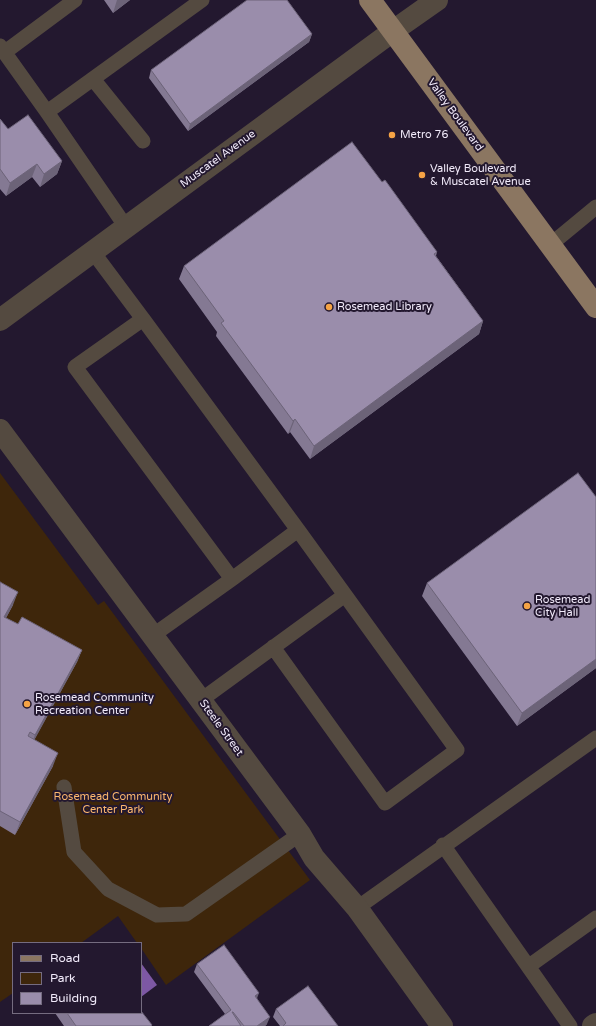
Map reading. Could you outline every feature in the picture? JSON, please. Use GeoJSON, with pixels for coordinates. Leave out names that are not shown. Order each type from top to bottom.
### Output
{"type":"FeatureCollection","features":[{"type":"Feature","properties":{"kind":"main road","name":"Valley Boulevard"},"geometry":{"type":"LineString","coordinates":[[370,0],[596,307]]}},
{"type":"Feature","properties":{"kind":"street","name":"Muscatel Avenue"},"geometry":{"type":"LineString","coordinates":[[0,320],[437,0]]}},
{"type":"Feature","properties":{"kind":"street","name":"Steele Street"},"geometry":{"type":"LineString","coordinates":[[0,430],[300,834],[314,858],[356,908],[442,1026]]}},
{"type":"Feature","properties":{"kind":"lane"},"geometry":{"type":"LineString","coordinates":[[75,0],[2,49],[126,227]]}},
{"type":"Feature","properties":{"kind":"lane"},"geometry":{"type":"LineString","coordinates":[[47,112],[202,0]]}},
{"type":"Feature","properties":{"kind":"lane"},"geometry":{"type":"LineString","coordinates":[[93,79],[143,141]]}},
{"type":"Feature","properties":{"kind":"lane"},"geometry":{"type":"LineString","coordinates":[[550,245],[596,207]]}},
{"type":"Feature","properties":{"kind":"lane"},"geometry":{"type":"LineString","coordinates":[[93,252],[298,530],[457,750],[385,803],[273,647]]}},
{"type":"Feature","properties":{"kind":"lane"},"geometry":{"type":"LineString","coordinates":[[143,318],[75,367],[232,579]]}},
{"type":"Feature","properties":{"kind":"lane"},"geometry":{"type":"LineString","coordinates":[[152,636],[298,530]]}},
{"type":"Feature","properties":{"kind":"lane"},"geometry":{"type":"LineString","coordinates":[[201,700],[345,595]]}},
{"type":"Feature","properties":{"kind":"lane"},"geometry":{"type":"LineString","coordinates":[[356,908],[596,738]]}},
{"type":"Feature","properties":{"kind":"lane"},"geometry":{"type":"LineString","coordinates":[[64,787],[74,852],[108,889],[157,915],[186,914],[300,834]]}},
{"type":"Feature","properties":{"kind":"lane"},"geometry":{"type":"LineString","coordinates":[[443,845],[570,1026]]}},
{"type":"Feature","properties":{"kind":"lane"},"geometry":{"type":"LineString","coordinates":[[528,966],[596,918]]}},
{"type":"Feature","properties":{"kind":"green space","name":"Rosemead Community Center Park"},"geometry":{"type":"Polygon","coordinates":[[[0,473],[98,605],[104,601],[310,880],[166,985],[142,949],[142,942],[136,942],[118,916],[82,942],[12,942],[12,994],[0,1002],[0,473]]]}},
{"type":"Feature","properties":{"kind":"shaded area"},"geometry":{"type":"Polygon","coordinates":[[[142,964],[157,985],[142,996],[142,964]]]}},
{"type":"Feature","properties":{"kind":"building"},"geometry":{"type":"Polygon","coordinates":[[[247,0],[287,0],[312,34],[190,124],[151,70],[247,0]]]}},
{"type":"Feature","properties":{"kind":"building"},"geometry":{"type":"Polygon","coordinates":[[[28,115],[62,161],[44,174],[37,164],[10,183],[0,169],[0,119],[8,129],[28,115]]]}},
{"type":"Feature","properties":{"kind":"building"},"geometry":{"type":"Polygon","coordinates":[[[352,142],[382,182],[385,180],[437,252],[434,254],[483,321],[314,446],[295,419],[293,421],[221,323],[224,321],[184,266],[352,142]]]}},
{"type":"Feature","properties":{"kind":"building"},"geometry":{"type":"Polygon","coordinates":[[[578,473],[596,497],[596,659],[522,713],[427,583],[578,473]]]}},
{"type":"Feature","properties":{"kind":"building","name":"Rosemead Community Recreation Center"},"geometry":{"type":"Polygon","coordinates":[[[0,582],[18,592],[4,617],[18,624],[22,617],[82,650],[35,735],[30,732],[28,736],[58,753],[20,822],[0,811],[0,582]]]}},
{"type":"Feature","properties":{"kind":"building"},"geometry":{"type":"Polygon","coordinates":[[[224,945],[259,993],[255,996],[270,1017],[257,1026],[244,1026],[232,1012],[241,1026],[209,1026],[231,1010],[197,964],[224,945]]]}},
{"type":"Feature","properties":{"kind":"building"},"geometry":{"type":"Polygon","coordinates":[[[308,986],[338,1026],[283,1026],[286,1023],[276,1009],[308,986]]]}},
{"type":"Feature","properties":{"kind":"building"},"geometry":{"type":"Polygon","coordinates":[[[142,1012],[152,1025],[151,1026],[76,1026],[68,1014],[142,1014],[142,1012]]]}},
{"type":"Feature","properties":{"kind":"place","name":"Metro 76"},"geometry":{"type":"Point","coordinates":[392,135]}},
{"type":"Feature","properties":{"kind":"place","name":"Valley Boulevard & Muscatel Avenue"},"geometry":{"type":"Point","coordinates":[422,175]}},
{"type":"Feature","properties":{"kind":"place","name":"Rosemead Library"},"geometry":{"type":"Point","coordinates":[329,307]}},
{"type":"Feature","properties":{"kind":"place","name":"Rosemead City Hall"},"geometry":{"type":"Point","coordinates":[527,606]}},
{"type":"Feature","properties":{"kind":"place","name":"Rosemead Community Recreation Center"},"geometry":{"type":"Point","coordinates":[27,704]}}]}
